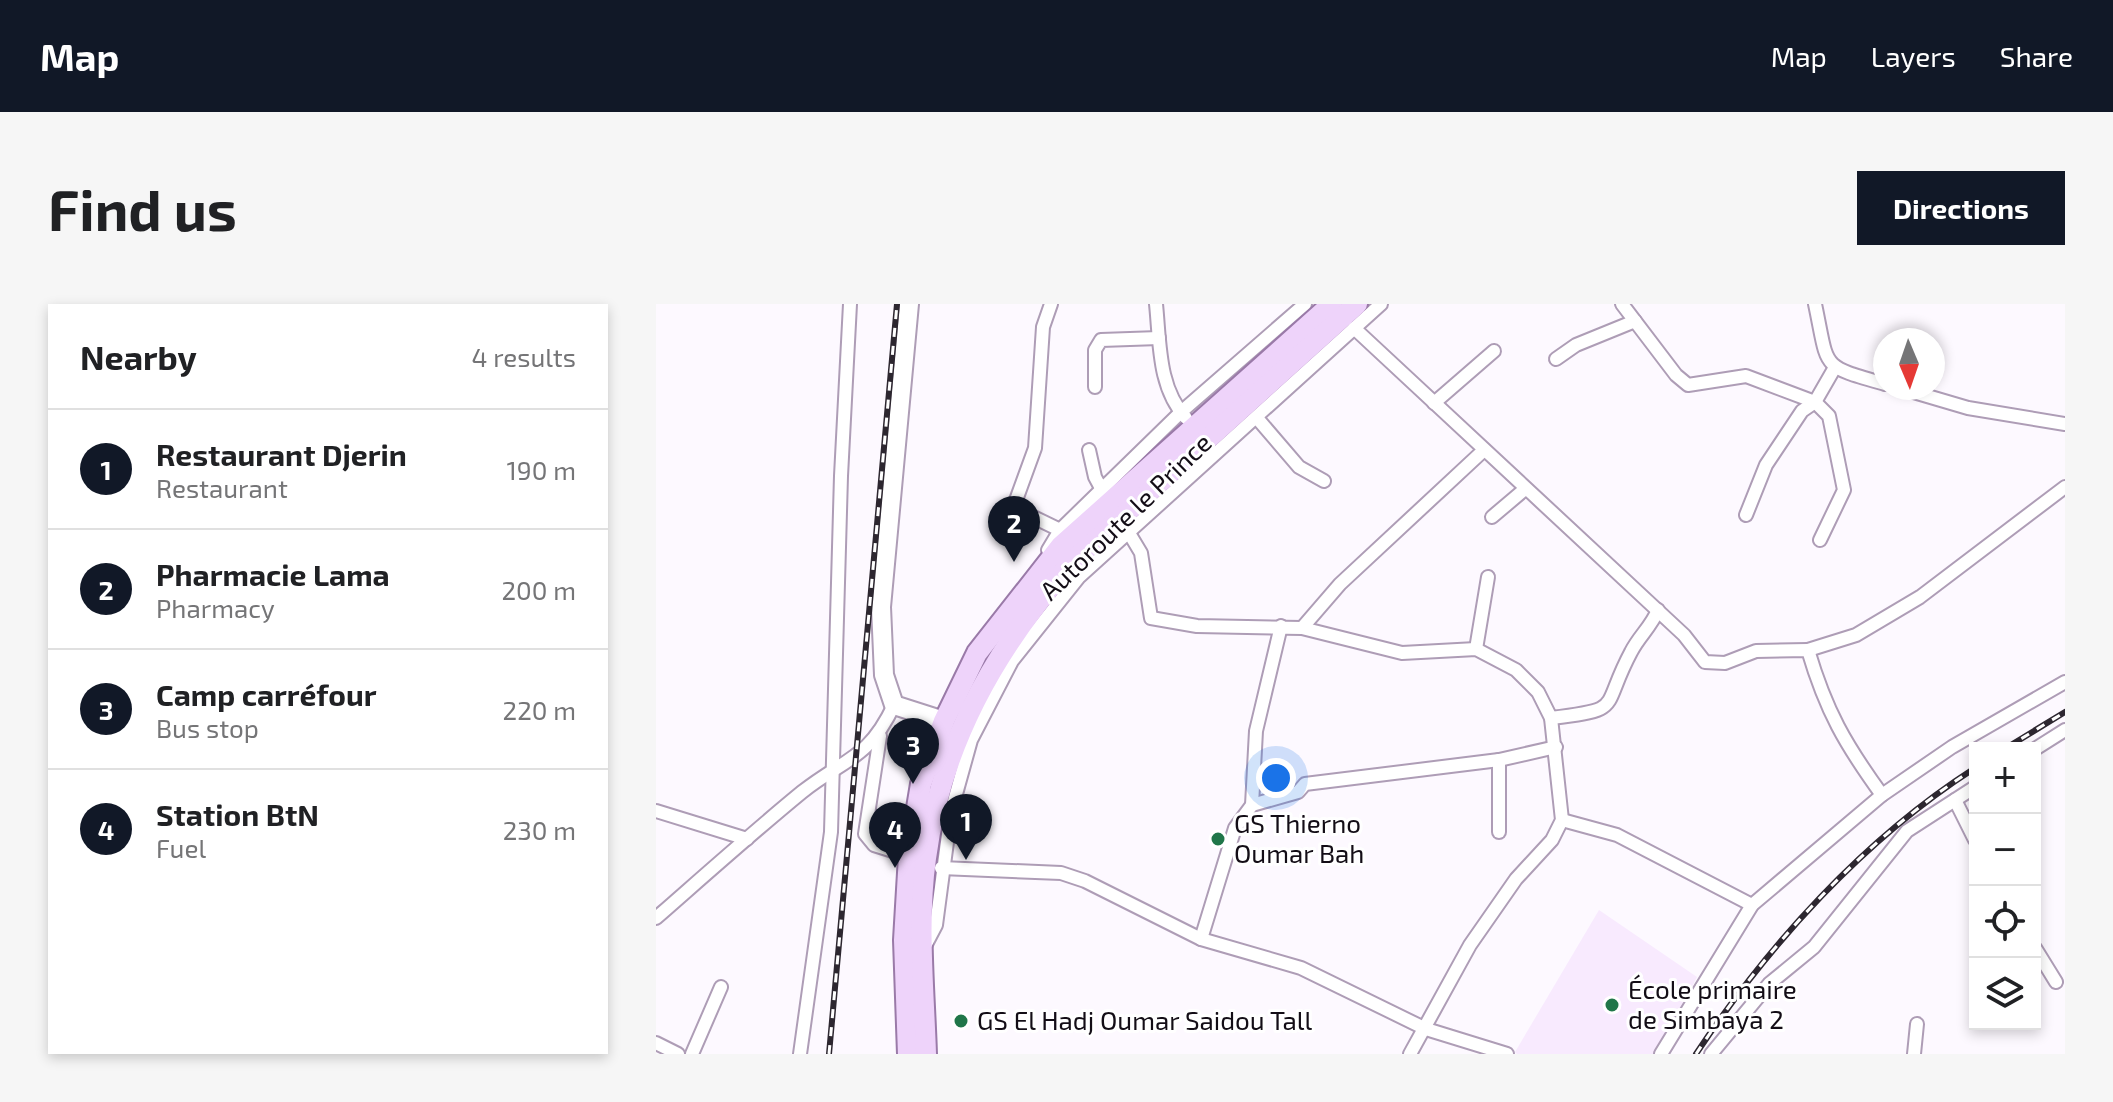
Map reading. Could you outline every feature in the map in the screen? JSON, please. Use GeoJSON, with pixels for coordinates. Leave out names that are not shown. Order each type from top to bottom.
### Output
{"type":"FeatureCollection","features":[{"type":"Feature","properties":{"kind":"main road","name":"Autoroute le Prince"},"geometry":{"type":"LineString","coordinates":[[908,1054],[904,940],[909,856],[921,784],[944,721],[977,653],[1061,546],[1188,420],[1273,357],[1332,304]]}},
{"type":"Feature","properties":{"kind":"main road","name":"Autoroute le Prince"},"geometry":{"type":"LineString","coordinates":[[926,1054],[922,952],[925,860],[938,790],[964,722],[1003,650],[1032,606],[1073,561],[1357,304]]}},
{"type":"Feature","properties":{"kind":"street"},"geometry":{"type":"LineString","coordinates":[[800,1054],[831,832],[841,476],[850,304]]}},
{"type":"Feature","properties":{"kind":"street"},"geometry":{"type":"LineString","coordinates":[[909,304],[881,607],[884,675],[894,705],[880,736],[865,834],[874,845],[909,856]]}},
{"type":"Feature","properties":{"kind":"street"},"geometry":{"type":"LineString","coordinates":[[1051,304],[1043,327],[1035,448],[1015,503],[1021,511],[1060,530]]}},
{"type":"Feature","properties":{"kind":"street"},"geometry":{"type":"LineString","coordinates":[[1156,304],[1163,370],[1188,420]]}},
{"type":"Feature","properties":{"kind":"street"},"geometry":{"type":"LineString","coordinates":[[1018,598],[1060,530],[1102,490],[1188,420],[1307,304]]}},
{"type":"Feature","properties":{"kind":"street"},"geometry":{"type":"LineString","coordinates":[[1273,357],[1307,304]]}},
{"type":"Feature","properties":{"kind":"street"},"geometry":{"type":"LineString","coordinates":[[922,952],[936,925],[941,868],[951,812],[971,740],[1012,661],[1079,577],[1381,304]]}},
{"type":"Feature","properties":{"kind":"street"},"geometry":{"type":"LineString","coordinates":[[1622,304],[1676,375],[1688,385],[1746,376],[1815,402],[1829,416],[1844,490],[1820,540]]}},
{"type":"Feature","properties":{"kind":"street"},"geometry":{"type":"LineString","coordinates":[[1815,304],[1827,359],[1834,369],[1873,380]]}},
{"type":"Feature","properties":{"kind":"street"},"geometry":{"type":"LineString","coordinates":[[1556,359],[1576,345],[1635,321]]}},
{"type":"Feature","properties":{"kind":"street"},"geometry":{"type":"LineString","coordinates":[[1354,328],[1658,610],[1684,635],[1705,662],[1725,663],[1756,651],[1808,650],[1856,635],[1920,597],[2065,487]]}},
{"type":"Feature","properties":{"kind":"street"},"geometry":{"type":"LineString","coordinates":[[1095,387],[1095,350],[1101,340],[1159,338]]}},
{"type":"Feature","properties":{"kind":"street"},"geometry":{"type":"LineString","coordinates":[[1434,403],[1494,351]]}},
{"type":"Feature","properties":{"kind":"street"},"geometry":{"type":"LineString","coordinates":[[1746,515],[1766,465],[1802,411],[1815,402],[1834,369]]}},
{"type":"Feature","properties":{"kind":"street"},"geometry":{"type":"LineString","coordinates":[[1941,400],[1968,408],[2065,424]]}},
{"type":"Feature","properties":{"kind":"street"},"geometry":{"type":"LineString","coordinates":[[1257,418],[1299,467],[1324,481]]}},
{"type":"Feature","properties":{"kind":"street"},"geometry":{"type":"LineString","coordinates":[[1089,450],[1095,477],[1102,490]]}},
{"type":"Feature","properties":{"kind":"street"},"geometry":{"type":"LineString","coordinates":[[1302,628],[1340,584],[1484,450]]}},
{"type":"Feature","properties":{"kind":"street"},"geometry":{"type":"LineString","coordinates":[[1492,517],[1525,489]]}},
{"type":"Feature","properties":{"kind":"street"},"geometry":{"type":"LineString","coordinates":[[1129,533],[1141,553],[1151,618],[1197,626],[1302,628],[1402,653],[1476,649],[1516,670],[1538,692],[1551,718],[1562,820],[1552,840],[1516,879],[1470,945],[1410,1054]]}},
{"type":"Feature","properties":{"kind":"street"},"geometry":{"type":"LineString","coordinates":[[1476,649],[1488,577]]}},
{"type":"Feature","properties":{"kind":"street"},"geometry":{"type":"LineString","coordinates":[[1551,718],[1597,713],[1610,703],[1632,649],[1650,628],[1658,610]]}},
{"type":"Feature","properties":{"kind":"street"},"geometry":{"type":"LineString","coordinates":[[1201,939],[1235,828],[1252,805],[1256,731],[1281,626]]}},
{"type":"Feature","properties":{"kind":"street"},"geometry":{"type":"LineString","coordinates":[[1808,650],[1822,697],[1842,740],[1882,795]]}},
{"type":"Feature","properties":{"kind":"street"},"geometry":{"type":"LineString","coordinates":[[1661,1054],[1752,905],[1882,795],[1952,747],[2065,682]]}},
{"type":"Feature","properties":{"kind":"street"},"geometry":{"type":"LineString","coordinates":[[894,705],[944,721]]}},
{"type":"Feature","properties":{"kind":"street"},"geometry":{"type":"LineString","coordinates":[[2041,745],[2065,730]]}},
{"type":"Feature","properties":{"kind":"street"},"geometry":{"type":"LineString","coordinates":[[656,918],[747,839],[880,736]]}},
{"type":"Feature","properties":{"kind":"street"},"geometry":{"type":"LineString","coordinates":[[1252,805],[1298,792],[1305,784],[1499,760],[1556,747]]}},
{"type":"Feature","properties":{"kind":"street"},"geometry":{"type":"LineString","coordinates":[[1499,760],[1499,832]]}},
{"type":"Feature","properties":{"kind":"street"},"geometry":{"type":"LineString","coordinates":[[1711,1054],[1769,984],[1814,947],[1907,831],[1969,791]]}},
{"type":"Feature","properties":{"kind":"street"},"geometry":{"type":"LineString","coordinates":[[1955,800],[1969,828]]}},
{"type":"Feature","properties":{"kind":"street"},"geometry":{"type":"LineString","coordinates":[[656,811],[747,839]]}},
{"type":"Feature","properties":{"kind":"street"},"geometry":{"type":"LineString","coordinates":[[1562,820],[1617,835],[1752,905]]}},
{"type":"Feature","properties":{"kind":"street"},"geometry":{"type":"LineString","coordinates":[[941,868],[1061,873],[1085,881],[1201,939],[1301,968],[1426,1029],[1507,1054]]}},
{"type":"Feature","properties":{"kind":"street"},"geometry":{"type":"LineString","coordinates":[[2041,958],[2056,982]]}},
{"type":"Feature","properties":{"kind":"street"},"geometry":{"type":"LineString","coordinates":[[692,1054],[721,987]]}},
{"type":"Feature","properties":{"kind":"street"},"geometry":{"type":"LineString","coordinates":[[1914,1054],[1917,1024]]}},
{"type":"Feature","properties":{"kind":"street"},"geometry":{"type":"LineString","coordinates":[[656,1043],[678,1054]]}},
{"type":"Feature","properties":{"kind":"shaded area","name":"École primaire de Simbaya 2"},"geometry":{"type":"Polygon","coordinates":[[[1599,910],[1697,977],[1656,1054],[1517,1054],[1515,1052],[1599,910]]]}},
{"type":"Feature","properties":{"kind":"railway"},"geometry":{"type":"LineString","coordinates":[[829,1054],[897,304]]}},
{"type":"Feature","properties":{"kind":"railway"},"geometry":{"type":"LineString","coordinates":[[2016,742],[2065,712]]}},
{"type":"Feature","properties":{"kind":"railway"},"geometry":{"type":"LineString","coordinates":[[1696,1054],[1754,973],[1821,897],[1895,827],[1969,772]]}},
{"type":"Feature","properties":{"kind":"place","name":"Pharmacie Lama"},"geometry":{"type":"Point","coordinates":[1014,562]}},
{"type":"Feature","properties":{"kind":"place","name":"Camp carréfour"},"geometry":{"type":"Point","coordinates":[913,784]}},
{"type":"Feature","properties":{"kind":"place","name":"GS Thierno Oumar Bah"},"geometry":{"type":"Point","coordinates":[1218,839]}},
{"type":"Feature","properties":{"kind":"place","name":"Restaurant Djerin"},"geometry":{"type":"Point","coordinates":[966,860]}},
{"type":"Feature","properties":{"kind":"place","name":"Station BtN"},"geometry":{"type":"Point","coordinates":[895,868]}},
{"type":"Feature","properties":{"kind":"place","name":"École primaire de Simbaya 2"},"geometry":{"type":"Point","coordinates":[1612,1005]}},
{"type":"Feature","properties":{"kind":"place","name":"GS El Hadj Oumar Saidou Tall"},"geometry":{"type":"Point","coordinates":[961,1021]}}]}
